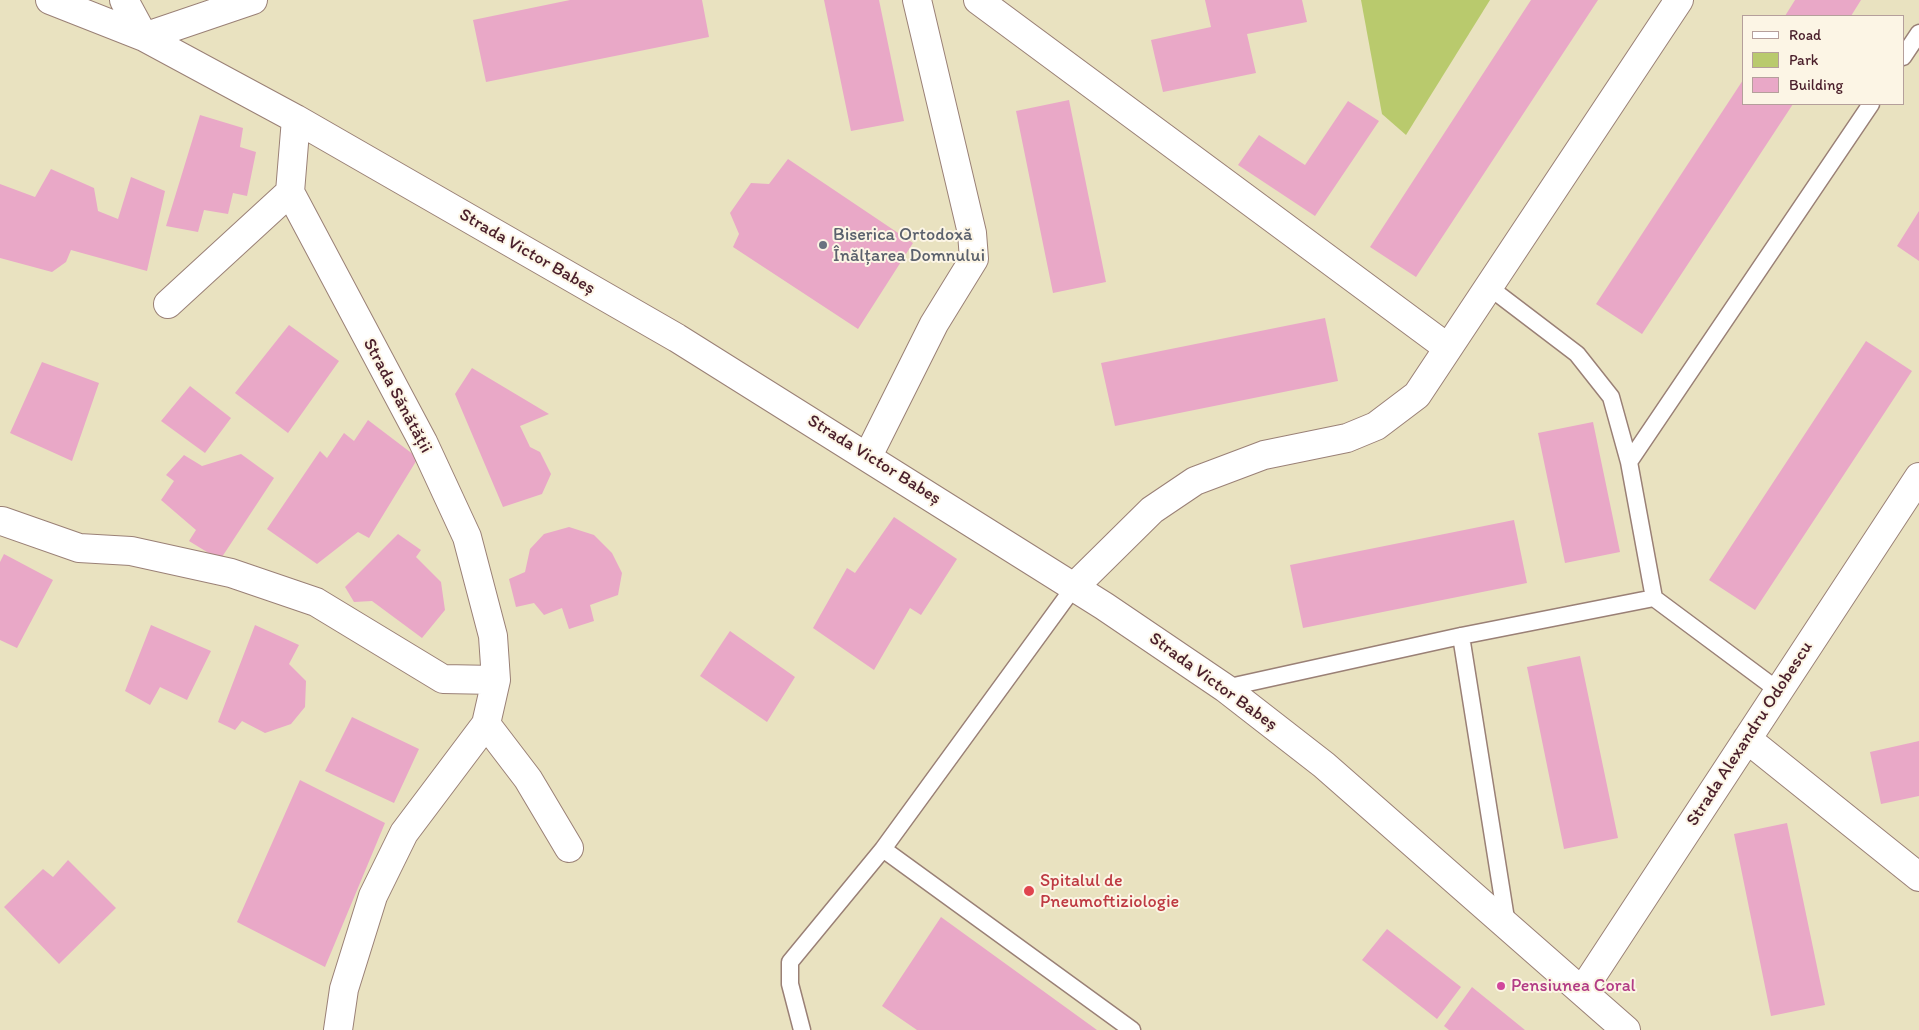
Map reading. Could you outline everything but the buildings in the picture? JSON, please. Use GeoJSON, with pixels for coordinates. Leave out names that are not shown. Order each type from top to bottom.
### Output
{"type":"FeatureCollection","features":[{"type":"Feature","properties":{"kind":"street","name":"Strada Victor Babeș"},"geometry":{"type":"LineString","coordinates":[[50,0],[144,37],[296,119],[678,338],[1074,587],[1226,688],[1324,765],[1626,1030]]}},
{"type":"Feature","properties":{"kind":"street"},"geometry":{"type":"LineString","coordinates":[[124,0],[144,37],[253,0]]}},
{"type":"Feature","properties":{"kind":"street"},"geometry":{"type":"LineString","coordinates":[[868,456],[934,324],[974,259],[972,233],[917,0]]}},
{"type":"Feature","properties":{"kind":"street"},"geometry":{"type":"LineString","coordinates":[[978,0],[1448,348]]}},
{"type":"Feature","properties":{"kind":"street"},"geometry":{"type":"LineString","coordinates":[[1074,587],[1152,510],[1195,481],[1264,455],[1347,438],[1376,426],[1417,395],[1679,0]]}},
{"type":"Feature","properties":{"kind":"street"},"geometry":{"type":"LineString","coordinates":[[168,304],[290,192],[296,119]]}},
{"type":"Feature","properties":{"kind":"street","name":"Strada Sănătății"},"geometry":{"type":"LineString","coordinates":[[290,192],[423,442],[467,537],[493,636],[496,680],[486,724],[404,833],[373,896],[344,989],[338,1030]]}},
{"type":"Feature","properties":{"kind":"street","name":"Strada Alexandru Odobescu"},"geometry":{"type":"LineString","coordinates":[[1582,991],[1919,477]]}},
{"type":"Feature","properties":{"kind":"street"},"geometry":{"type":"LineString","coordinates":[[2,521],[79,548],[131,551],[231,573],[316,602],[444,679],[496,680]]}},
{"type":"Feature","properties":{"kind":"street"},"geometry":{"type":"LineString","coordinates":[[486,724],[528,779],[570,848]]}},
{"type":"Feature","properties":{"kind":"street"},"geometry":{"type":"LineString","coordinates":[[1747,739],[1919,877]]}},
{"type":"Feature","properties":{"kind":"lane"},"geometry":{"type":"LineString","coordinates":[[1904,56],[1919,33]]}},
{"type":"Feature","properties":{"kind":"lane"},"geometry":{"type":"LineString","coordinates":[[1629,462],[1870,105]]}},
{"type":"Feature","properties":{"kind":"lane"},"geometry":{"type":"LineString","coordinates":[[1489,287],[1577,354],[1611,397],[1629,462],[1654,598],[1779,691]]}},
{"type":"Feature","properties":{"kind":"lane"},"geometry":{"type":"LineString","coordinates":[[802,1030],[790,984],[790,962],[883,849],[1074,587]]}},
{"type":"Feature","properties":{"kind":"lane"},"geometry":{"type":"LineString","coordinates":[[1226,688],[1461,636],[1654,598]]}},
{"type":"Feature","properties":{"kind":"lane"},"geometry":{"type":"LineString","coordinates":[[1461,636],[1507,925]]}},
{"type":"Feature","properties":{"kind":"lane"},"geometry":{"type":"LineString","coordinates":[[883,849],[1132,1030]]}},
{"type":"Feature","properties":{"kind":"green space"},"geometry":{"type":"Polygon","coordinates":[[[1361,0],[1490,0],[1406,135],[1382,114],[1361,0]]]}},
{"type":"Feature","properties":{"kind":"place","name":"Biserica Ortodoxă Înălțarea Domnului"},"geometry":{"type":"Point","coordinates":[823,245]}},
{"type":"Feature","properties":{"kind":"place","name":"Spitalul de Pneumoftiziologie"},"geometry":{"type":"Point","coordinates":[1029,891]}},
{"type":"Feature","properties":{"kind":"place","name":"Pensiunea Coral"},"geometry":{"type":"Point","coordinates":[1501,986]}}]}
